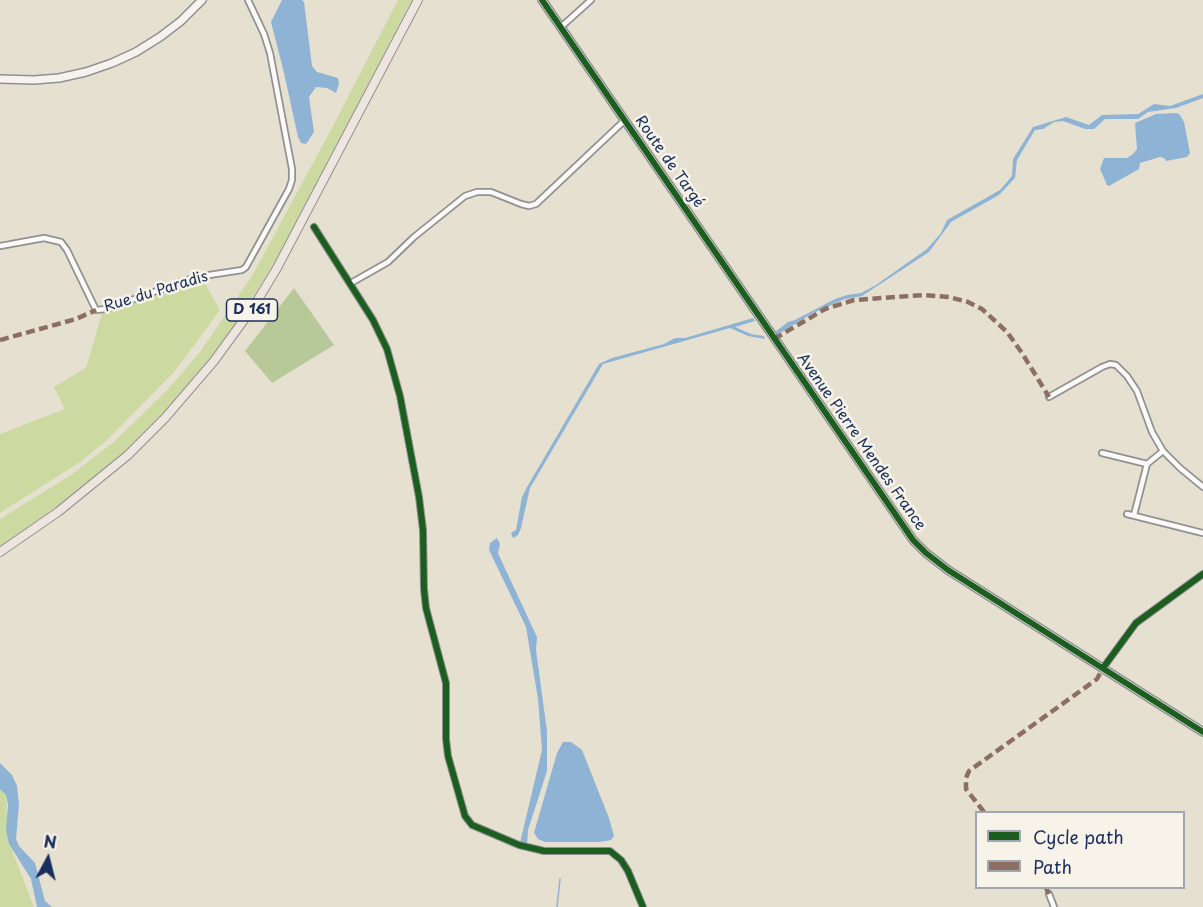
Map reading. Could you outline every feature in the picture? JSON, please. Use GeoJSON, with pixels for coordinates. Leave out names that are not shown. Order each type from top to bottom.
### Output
{"type":"FeatureCollection","features":[{"type":"Feature","properties":{"kind":"main road","name":"D 161"},"geometry":{"type":"LineString","coordinates":[[0,552],[58,512],[128,455],[165,418],[229,342],[283,258],[418,0]]}},
{"type":"Feature","properties":{"kind":"street"},"geometry":{"type":"LineString","coordinates":[[0,79],[58,78],[112,63],[160,37],[181,21],[202,0]]}},
{"type":"Feature","properties":{"kind":"street","name":"Rue du Paradis"},"geometry":{"type":"LineString","coordinates":[[0,246],[44,238],[61,242],[96,310],[106,309],[196,277],[242,270],[246,267],[292,180],[292,169],[270,53],[248,0]]}},
{"type":"Feature","properties":{"kind":"street","name":"Route de Targé"},"geometry":{"type":"LineString","coordinates":[[542,0],[774,339]]}},
{"type":"Feature","properties":{"kind":"street"},"geometry":{"type":"LineString","coordinates":[[561,27],[591,0]]}},
{"type":"Feature","properties":{"kind":"street"},"geometry":{"type":"LineString","coordinates":[[351,283],[388,262],[414,237],[465,196],[477,192],[491,192],[521,204],[529,206],[536,204],[625,120]]}},
{"type":"Feature","properties":{"kind":"street"},"geometry":{"type":"LineString","coordinates":[[314,227],[373,320],[387,349],[400,396],[421,508],[426,608],[446,683],[448,756],[465,816],[472,825],[519,845],[544,851],[610,851],[621,860],[628,871],[643,907]]}},
{"type":"Feature","properties":{"kind":"street","name":"Avenue Pierre Mendes France"},"geometry":{"type":"LineString","coordinates":[[774,339],[900,522],[920,547],[948,570],[1203,732]]}},
{"type":"Feature","properties":{"kind":"street"},"geometry":{"type":"LineString","coordinates":[[1049,397],[1102,367],[1110,364],[1116,365],[1137,391],[1152,432],[1164,451],[1203,487]]}},
{"type":"Feature","properties":{"kind":"street"},"geometry":{"type":"LineString","coordinates":[[1134,515],[1147,464],[1164,451]]}},
{"type":"Feature","properties":{"kind":"street"},"geometry":{"type":"LineString","coordinates":[[1102,453],[1147,464]]}},
{"type":"Feature","properties":{"kind":"street"},"geometry":{"type":"LineString","coordinates":[[1127,514],[1203,532]]}},
{"type":"Feature","properties":{"kind":"street"},"geometry":{"type":"LineString","coordinates":[[1102,668],[1136,623],[1203,574]]}},
{"type":"Feature","properties":{"kind":"street"},"geometry":{"type":"LineString","coordinates":[[1049,894],[1054,907]]}},
{"type":"Feature","properties":{"kind":"green space"},"geometry":{"type":"Polygon","coordinates":[[[398,0],[412,0],[292,233],[242,315],[198,374],[127,449],[68,499],[0,546],[0,519],[71,475],[115,441],[169,388],[200,352],[253,274],[398,0]]]}},
{"type":"Feature","properties":{"kind":"green space"},"geometry":{"type":"Polygon","coordinates":[[[203,280],[220,310],[174,372],[106,441],[80,462],[0,513],[0,434],[65,409],[54,387],[86,368],[102,313],[203,280]]]}},
{"type":"Feature","properties":{"kind":"green space"},"geometry":{"type":"Polygon","coordinates":[[[294,288],[334,345],[272,383],[245,351],[294,288]]]}},
{"type":"Feature","properties":{"kind":"green space"},"geometry":{"type":"Polygon","coordinates":[[[0,789],[6,795],[8,840],[34,907],[0,907],[0,789]]]}},
{"type":"Feature","properties":{"kind":"water"},"geometry":{"type":"Polygon","coordinates":[[[282,0],[302,0],[304,2],[312,66],[317,72],[338,78],[339,84],[336,93],[327,88],[316,87],[309,97],[314,132],[306,144],[301,143],[298,137],[271,22],[282,0]]]}},
{"type":"Feature","properties":{"kind":"water"},"geometry":{"type":"Polygon","coordinates":[[[1203,94],[1203,98],[1176,108],[1148,112],[1138,119],[1105,119],[1094,129],[1085,129],[1063,121],[1054,122],[1043,129],[1035,130],[1017,160],[1015,178],[999,195],[951,222],[929,252],[862,296],[845,299],[813,313],[777,335],[775,332],[788,322],[835,299],[861,293],[876,285],[927,249],[941,233],[947,220],[1000,190],[1012,176],[1013,159],[1033,127],[1066,117],[1089,125],[1102,115],[1138,114],[1154,104],[1170,106],[1203,94]]]}},
{"type":"Feature","properties":{"kind":"water"},"geometry":{"type":"Polygon","coordinates":[[[1177,113],[1184,122],[1190,153],[1187,157],[1166,161],[1160,157],[1140,163],[1139,169],[1107,185],[1100,169],[1104,158],[1127,158],[1133,154],[1137,149],[1135,123],[1156,114],[1177,113]]]}},
{"type":"Feature","properties":{"kind":"water"},"geometry":{"type":"Polygon","coordinates":[[[753,318],[755,321],[735,327],[751,334],[764,336],[765,339],[748,336],[730,328],[603,364],[530,488],[521,528],[518,535],[513,538],[511,533],[516,530],[522,497],[599,364],[612,358],[664,344],[675,338],[685,338],[753,318]]]}},
{"type":"Feature","properties":{"kind":"water"},"geometry":{"type":"Polygon","coordinates":[[[497,538],[500,544],[498,553],[537,637],[536,650],[547,731],[547,771],[528,830],[527,845],[520,843],[542,750],[538,699],[526,627],[489,550],[490,543],[497,538]]]}},
{"type":"Feature","properties":{"kind":"water"},"geometry":{"type":"Polygon","coordinates":[[[563,742],[571,742],[582,750],[609,818],[614,836],[611,840],[545,842],[538,839],[534,833],[557,753],[563,742]]]}},
{"type":"Feature","properties":{"kind":"water"},"geometry":{"type":"Polygon","coordinates":[[[0,763],[12,775],[17,786],[19,805],[16,839],[19,846],[35,863],[45,901],[52,907],[37,907],[31,879],[9,844],[6,830],[8,805],[6,795],[0,789],[0,763]]]}},
{"type":"Feature","properties":{"kind":"waterway"},"geometry":{"type":"LineString","coordinates":[[557,907],[560,879]]}},
{"type":"Feature","properties":{"kind":"marked path"},"geometry":{"type":"LineString","coordinates":[[774,339],[825,309],[854,300],[924,295],[949,297],[982,309],[1007,332],[1049,397]]}},
{"type":"Feature","properties":{"kind":"marked path"},"geometry":{"type":"LineString","coordinates":[[0,340],[76,319],[96,310]]}},
{"type":"Feature","properties":{"kind":"marked path"},"geometry":{"type":"LineString","coordinates":[[983,811],[966,789],[966,778],[969,771],[1097,679],[1103,668]]}},
{"type":"Feature","properties":{"kind":"marked path"},"geometry":{"type":"LineString","coordinates":[[1046,889],[1049,894]]}},
{"type":"Feature","properties":{"kind":"cycle path"},"geometry":{"type":"LineString","coordinates":[[542,0],[913,540],[948,570],[1203,732]]}},
{"type":"Feature","properties":{"kind":"cycle path"},"geometry":{"type":"LineString","coordinates":[[314,227],[373,320],[387,349],[400,396],[419,497],[423,530],[426,608],[446,683],[448,756],[465,816],[472,825],[519,845],[544,851],[610,851],[621,860],[628,871],[643,907]]}},
{"type":"Feature","properties":{"kind":"cycle path"},"geometry":{"type":"LineString","coordinates":[[1103,668],[1136,623],[1203,574]]}}]}
